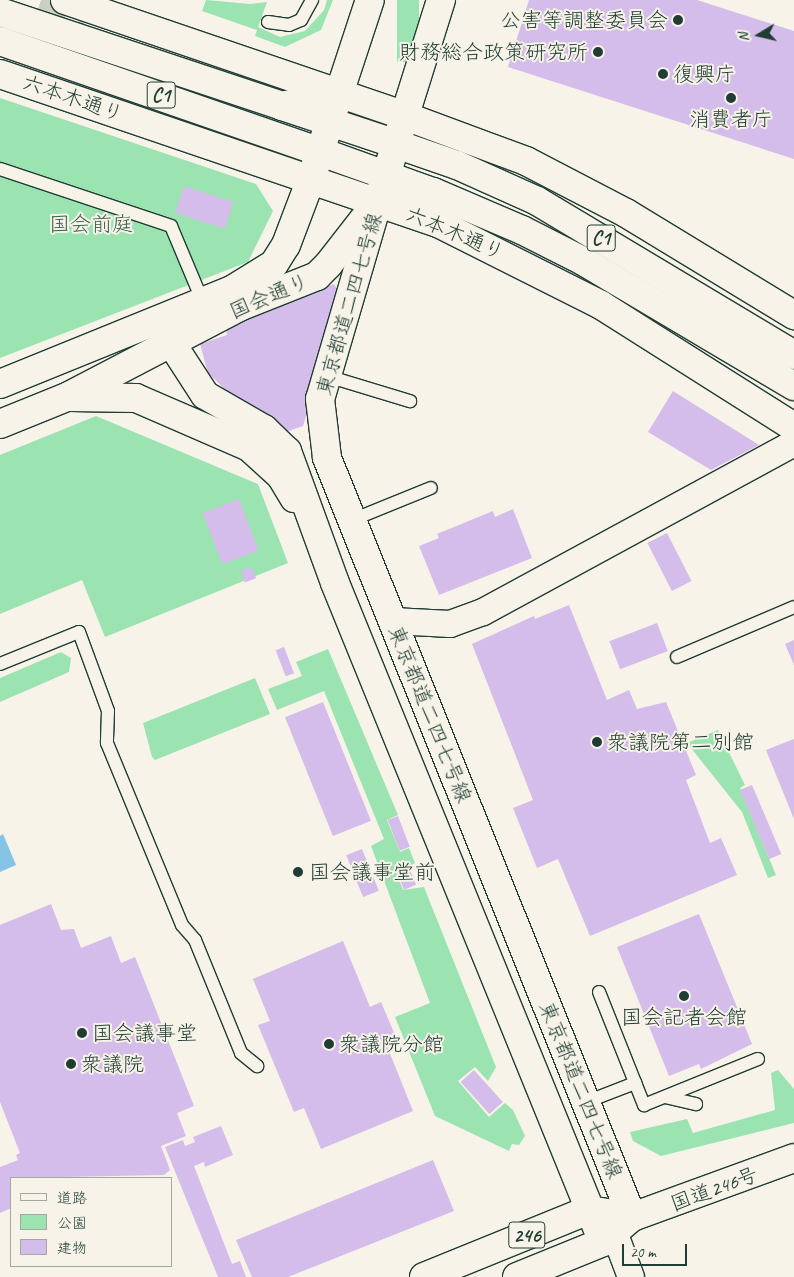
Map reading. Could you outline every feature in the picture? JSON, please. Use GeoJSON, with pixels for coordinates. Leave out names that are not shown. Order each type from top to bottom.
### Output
{"type":"FeatureCollection","features":[{"type":"Feature","properties":{"kind":"main road"},"geometry":{"type":"LineString","coordinates":[[65,0],[340,93],[526,161],[576,185],[794,315]]}},
{"type":"Feature","properties":{"kind":"main road","name":"国会通り"},"geometry":{"type":"LineString","coordinates":[[0,424],[68,396],[164,332],[203,302],[252,281],[274,264],[286,245],[321,152],[370,0]]}},
{"type":"Feature","properties":{"kind":"main road","name":"国会通り"},"geometry":{"type":"LineString","coordinates":[[0,384],[239,307],[317,276],[382,189],[442,0]]}},
{"type":"Feature","properties":{"kind":"main road","name":"C1"},"geometry":{"type":"LineString","coordinates":[[0,12],[282,106]]}},
{"type":"Feature","properties":{"kind":"main road","name":"C1"},"geometry":{"type":"LineString","coordinates":[[0,41],[321,152]]}},
{"type":"Feature","properties":{"kind":"main road","name":"六本木通り"},"geometry":{"type":"LineString","coordinates":[[0,74],[311,179],[382,189],[438,223],[532,267],[602,305],[794,428]]}},
{"type":"Feature","properties":{"kind":"main road"},"geometry":{"type":"LineString","coordinates":[[282,106],[340,93]]}},
{"type":"Feature","properties":{"kind":"main road"},"geometry":{"type":"LineString","coordinates":[[340,93],[396,144]]}},
{"type":"Feature","properties":{"kind":"main road"},"geometry":{"type":"LineString","coordinates":[[282,106],[396,144]]}},
{"type":"Feature","properties":{"kind":"main road","name":"C1"},"geometry":{"type":"LineString","coordinates":[[396,144],[457,165],[537,202],[794,355]]}},
{"type":"Feature","properties":{"kind":"main road"},"geometry":{"type":"LineString","coordinates":[[321,152],[382,189]]}},
{"type":"Feature","properties":{"kind":"main road","name":"C1"},"geometry":{"type":"LineString","coordinates":[[382,189],[433,192],[585,262],[794,386]]}},
{"type":"Feature","properties":{"kind":"main road","name":"東京都道二四七号線"},"geometry":{"type":"LineString","coordinates":[[382,189],[320,399],[321,428],[327,458],[586,1102],[617,1231]]}},
{"type":"Feature","properties":{"kind":"main road","name":"東京都道二四七号線"},"geometry":{"type":"LineString","coordinates":[[164,332],[205,395],[264,429],[287,451],[323,549],[590,1210],[617,1231]]}},
{"type":"Feature","properties":{"kind":"main road","name":"東京都道二四七号線"},"geometry":{"type":"LineString","coordinates":[[68,396],[136,398],[249,447],[281,476],[323,549]]}},
{"type":"Feature","properties":{"kind":"main road","name":"国道246号"},"geometry":{"type":"LineString","coordinates":[[517,1277],[617,1231],[794,1158]]}},
{"type":"Feature","properties":{"kind":"main road","name":"国道246号"},"geometry":{"type":"LineString","coordinates":[[590,1210],[617,1231]]}},
{"type":"Feature","properties":{"kind":"main road","name":"246"},"geometry":{"type":"LineString","coordinates":[[424,1277],[590,1210]]}},
{"type":"Feature","properties":{"kind":"street"},"geometry":{"type":"LineString","coordinates":[[393,621],[450,624],[483,612],[794,443]]}},
{"type":"Feature","properties":{"kind":"street"},"geometry":{"type":"LineString","coordinates":[[617,1231],[631,1277]]}},
{"type":"Feature","properties":{"kind":"lane"},"geometry":{"type":"LineString","coordinates":[[268,22],[289,26],[301,20],[312,0]]}},
{"type":"Feature","properties":{"kind":"lane"},"geometry":{"type":"LineString","coordinates":[[2,174],[171,226],[203,302]]}},
{"type":"Feature","properties":{"kind":"lane"},"geometry":{"type":"LineString","coordinates":[[327,376],[410,401]]}},
{"type":"Feature","properties":{"kind":"lane"},"geometry":{"type":"LineString","coordinates":[[352,520],[431,488]]}},
{"type":"Feature","properties":{"kind":"lane"},"geometry":{"type":"LineString","coordinates":[[677,657],[794,607]]}},
{"type":"Feature","properties":{"kind":"lane"},"geometry":{"type":"LineString","coordinates":[[0,664],[79,632],[108,711],[107,743],[182,925],[195,940],[241,1053],[257,1066]]}},
{"type":"Feature","properties":{"kind":"lane"},"geometry":{"type":"LineString","coordinates":[[599,992],[644,1105],[758,1059]]}},
{"type":"Feature","properties":{"kind":"lane"},"geometry":{"type":"LineString","coordinates":[[586,1102],[635,1083]]}},
{"type":"Feature","properties":{"kind":"lane"},"geometry":{"type":"LineString","coordinates":[[664,1097],[696,1104]]}},
{"type":"Feature","properties":{"kind":"green space"},"geometry":{"type":"Polygon","coordinates":[[[206,0],[250,4],[267,2],[258,27],[280,37],[305,31],[324,10],[327,0],[333,0],[321,30],[285,47],[255,36],[257,30],[202,11],[206,0]]]}},
{"type":"Feature","properties":{"kind":"green space"},"geometry":{"type":"Polygon","coordinates":[[[397,0],[419,0],[419,62],[397,62],[397,0]]]}},
{"type":"Feature","properties":{"kind":"green space","name":"国会前庭"},"geometry":{"type":"Polygon","coordinates":[[[0,98],[256,184],[273,211],[248,262],[0,358],[0,98]]]}},
{"type":"Feature","properties":{"kind":"green space"},"geometry":{"type":"Polygon","coordinates":[[[96,416],[258,484],[288,563],[105,637],[82,580],[0,614],[0,455],[96,416]]]}},
{"type":"Feature","properties":{"kind":"green space"},"geometry":{"type":"Polygon","coordinates":[[[328,649],[398,815],[387,820],[400,852],[409,848],[415,863],[397,874],[403,890],[424,887],[496,1067],[488,1081],[475,1067],[458,1081],[489,1117],[505,1103],[513,1110],[525,1136],[519,1145],[512,1144],[509,1151],[435,1116],[395,1017],[430,1003],[371,846],[384,839],[324,691],[277,710],[268,689],[302,676],[296,662],[328,649]]]}},
{"type":"Feature","properties":{"kind":"green space"},"geometry":{"type":"Polygon","coordinates":[[[61,652],[71,658],[69,672],[0,702],[0,678],[61,652]]]}},
{"type":"Feature","properties":{"kind":"green space"},"geometry":{"type":"Polygon","coordinates":[[[255,678],[270,714],[155,760],[152,757],[143,723],[255,678]]]}},
{"type":"Feature","properties":{"kind":"green space"},"geometry":{"type":"Polygon","coordinates":[[[718,730],[745,785],[740,788],[776,875],[768,878],[742,812],[687,743],[718,730]]]}},
{"type":"Feature","properties":{"kind":"green space"},"geometry":{"type":"Polygon","coordinates":[[[778,1070],[794,1089],[794,1123],[661,1156],[633,1141],[630,1132],[687,1119],[693,1133],[775,1110],[771,1073],[778,1070]]]}},
{"type":"Feature","properties":{"kind":"water"},"geometry":{"type":"Polygon","coordinates":[[[3,834],[16,865],[0,872],[0,836],[3,834]]]}},
{"type":"Feature","properties":{"kind":"building"},"geometry":{"type":"Polygon","coordinates":[[[529,0],[697,0],[794,31],[794,159],[508,67],[529,0]]]}},
{"type":"Feature","properties":{"kind":"building"},"geometry":{"type":"Polygon","coordinates":[[[184,186],[233,202],[225,229],[175,213],[184,186]]]}},
{"type":"Feature","properties":{"kind":"building"},"geometry":{"type":"Polygon","coordinates":[[[334,284],[341,295],[303,426],[283,433],[274,417],[231,395],[208,373],[200,344],[227,335],[226,326],[334,284]]]}},
{"type":"Feature","properties":{"kind":"building"},"geometry":{"type":"Polygon","coordinates":[[[673,391],[759,445],[711,470],[648,432],[673,391]]]}},
{"type":"Feature","properties":{"kind":"building"},"geometry":{"type":"Polygon","coordinates":[[[239,499],[259,550],[222,564],[203,513],[239,499]]]}},
{"type":"Feature","properties":{"kind":"building"},"geometry":{"type":"Polygon","coordinates":[[[513,509],[532,558],[439,595],[419,546],[439,538],[437,534],[493,511],[495,517],[513,509]]]}},
{"type":"Feature","properties":{"kind":"building"},"geometry":{"type":"Polygon","coordinates":[[[667,533],[692,581],[672,591],[647,543],[667,533]]]}},
{"type":"Feature","properties":{"kind":"building"},"geometry":{"type":"Polygon","coordinates":[[[252,567],[256,578],[245,582],[241,571],[252,567]]]}},
{"type":"Feature","properties":{"kind":"building","name":"衆議院第二別館"},"geometry":{"type":"Polygon","coordinates":[[[569,605],[607,700],[629,690],[637,709],[666,702],[696,775],[686,780],[710,843],[721,838],[737,875],[590,936],[558,859],[537,868],[513,808],[533,800],[472,644],[534,616],[535,619],[569,605]]]}},
{"type":"Feature","properties":{"kind":"building"},"geometry":{"type":"Polygon","coordinates":[[[657,623],[668,651],[620,669],[609,641],[657,623]]]}},
{"type":"Feature","properties":{"kind":"building"},"geometry":{"type":"Polygon","coordinates":[[[794,640],[794,665],[785,644],[794,640]]]}},
{"type":"Feature","properties":{"kind":"building"},"geometry":{"type":"Polygon","coordinates":[[[284,647],[294,673],[286,676],[276,650],[284,647]]]}},
{"type":"Feature","properties":{"kind":"building"},"geometry":{"type":"Polygon","coordinates":[[[323,702],[371,821],[333,836],[285,717],[323,702]]]}},
{"type":"Feature","properties":{"kind":"building"},"geometry":{"type":"Polygon","coordinates":[[[794,739],[794,819],[766,750],[794,739]]]}},
{"type":"Feature","properties":{"kind":"building"},"geometry":{"type":"Polygon","coordinates":[[[752,785],[781,854],[769,859],[740,790],[752,785]]]}},
{"type":"Feature","properties":{"kind":"building"},"geometry":{"type":"Polygon","coordinates":[[[398,816],[410,847],[400,851],[388,820],[398,816]]]}},
{"type":"Feature","properties":{"kind":"building"},"geometry":{"type":"Polygon","coordinates":[[[362,849],[379,891],[363,897],[346,855],[362,849]]]}},
{"type":"Feature","properties":{"kind":"building"},"geometry":{"type":"Polygon","coordinates":[[[410,870],[416,885],[404,890],[398,875],[410,870]]]}},
{"type":"Feature","properties":{"kind":"building","name":"国会議事堂"},"geometry":{"type":"Polygon","coordinates":[[[51,904],[61,930],[74,929],[81,948],[111,936],[121,963],[135,957],[194,1106],[177,1113],[186,1136],[161,1146],[170,1170],[164,1175],[10,1177],[10,1208],[0,1213],[0,1167],[18,1160],[16,1155],[20,1153],[0,1102],[0,925],[51,904]]]}},
{"type":"Feature","properties":{"kind":"building","name":"国会記者会館"},"geometry":{"type":"Polygon","coordinates":[[[699,914],[752,1044],[701,1069],[699,1064],[669,1076],[617,947],[699,914]]]}},
{"type":"Feature","properties":{"kind":"building","name":"衆議院分館"},"geometry":{"type":"Polygon","coordinates":[[[343,941],[370,1007],[381,1002],[398,1042],[387,1046],[413,1111],[321,1149],[304,1108],[294,1112],[258,1025],[270,1021],[253,979],[343,941]]]}},
{"type":"Feature","properties":{"kind":"building"},"geometry":{"type":"Polygon","coordinates":[[[474,1070],[503,1102],[489,1114],[461,1082],[474,1070]]]}},
{"type":"Feature","properties":{"kind":"building"},"geometry":{"type":"Polygon","coordinates":[[[221,1126],[233,1155],[205,1167],[204,1162],[194,1166],[232,1264],[240,1261],[246,1277],[218,1277],[165,1147],[183,1140],[185,1146],[195,1142],[193,1137],[221,1126]]]}},
{"type":"Feature","properties":{"kind":"building"},"geometry":{"type":"Polygon","coordinates":[[[433,1160],[454,1211],[288,1277],[252,1277],[236,1240],[433,1160]]]}},
{"type":"Feature","properties":{"kind":"tunnel"},"geometry":{"type":"LineString","coordinates":[[41,0],[87,16]]}},
{"type":"Feature","properties":{"kind":"place","name":"公害等調整委員会"},"geometry":{"type":"Point","coordinates":[678,20]}},
{"type":"Feature","properties":{"kind":"place","name":"財務総合政策研究所"},"geometry":{"type":"Point","coordinates":[598,52]}},
{"type":"Feature","properties":{"kind":"place","name":"復興庁"},"geometry":{"type":"Point","coordinates":[663,74]}},
{"type":"Feature","properties":{"kind":"place","name":"消費者庁"},"geometry":{"type":"Point","coordinates":[731,98]}},
{"type":"Feature","properties":{"kind":"place","name":"衆議院第二別館"},"geometry":{"type":"Point","coordinates":[597,742]}},
{"type":"Feature","properties":{"kind":"place","name":"国会議事堂前"},"geometry":{"type":"Point","coordinates":[298,872]}},
{"type":"Feature","properties":{"kind":"place","name":"国会記者会館"},"geometry":{"type":"Point","coordinates":[684,996]}},
{"type":"Feature","properties":{"kind":"place","name":"国会議事堂"},"geometry":{"type":"Point","coordinates":[82,1033]}},
{"type":"Feature","properties":{"kind":"place","name":"衆議院分館"},"geometry":{"type":"Point","coordinates":[329,1044]}},
{"type":"Feature","properties":{"kind":"place","name":"衆議院"},"geometry":{"type":"Point","coordinates":[71,1064]}}]}
